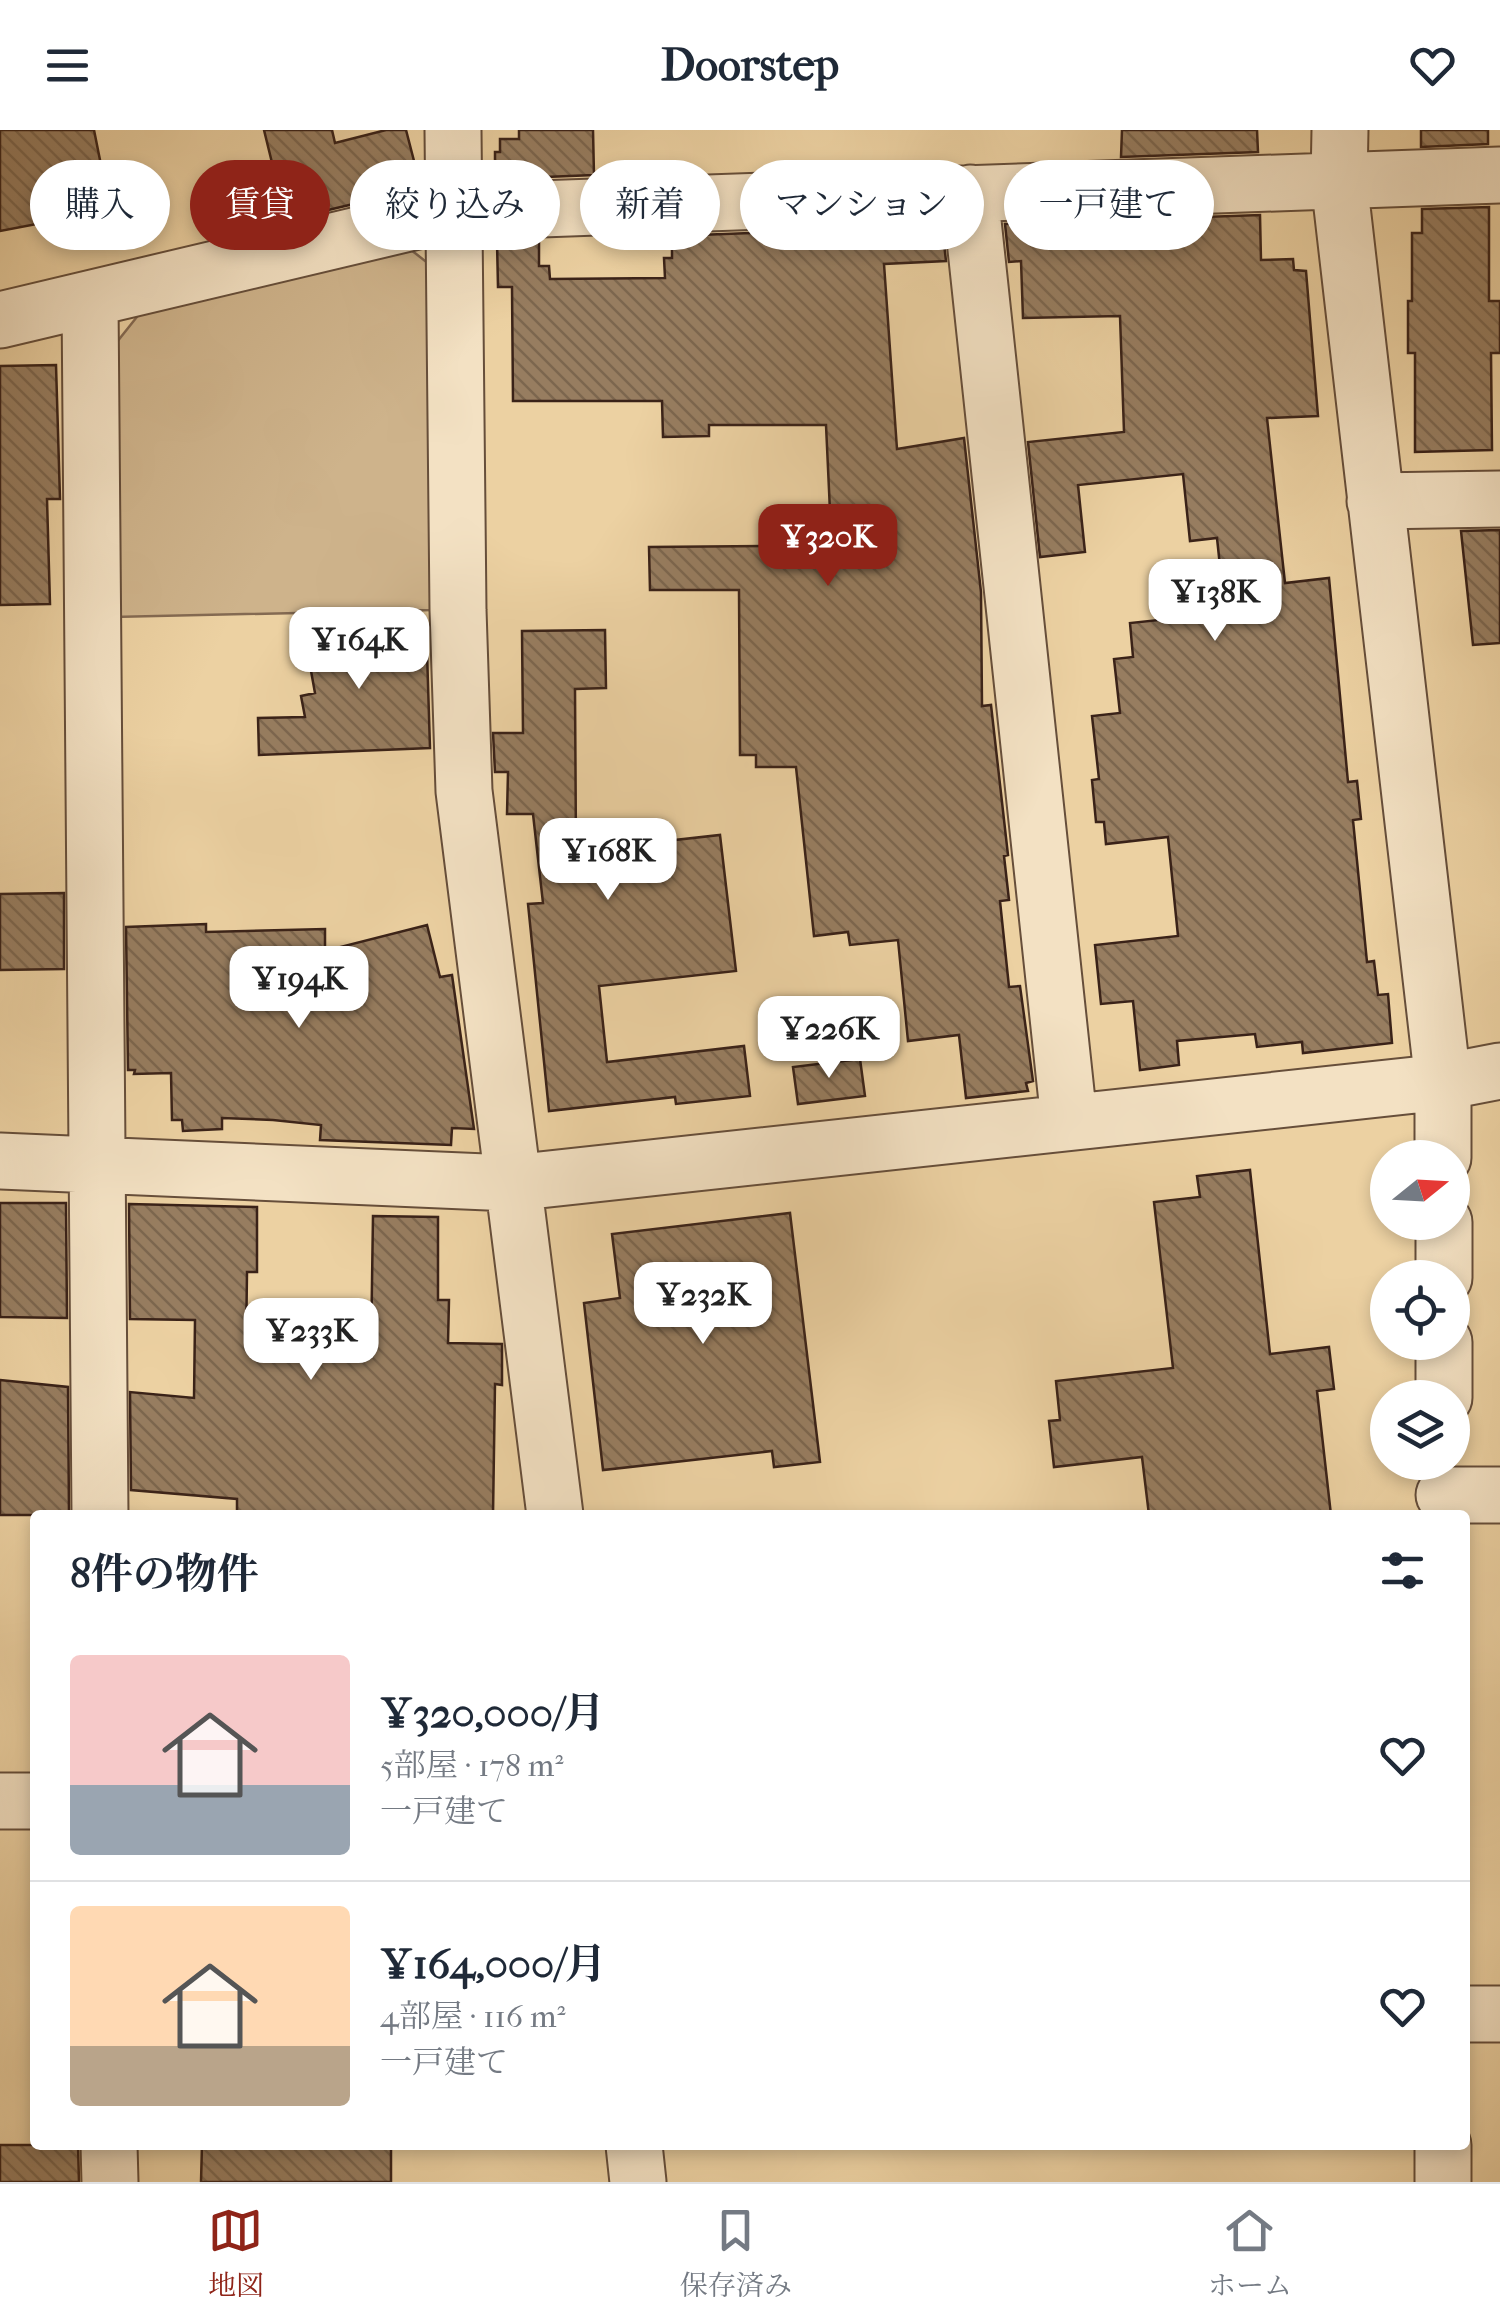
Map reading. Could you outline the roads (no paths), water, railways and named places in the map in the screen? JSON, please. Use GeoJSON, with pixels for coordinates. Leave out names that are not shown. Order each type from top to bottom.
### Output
{"type":"FeatureCollection","features":[{"type":"Feature","properties":{"kind":"street"},"geometry":{"type":"LineString","coordinates":[[453,130],[454,160]]}},
{"type":"Feature","properties":{"kind":"street"},"geometry":{"type":"LineString","coordinates":[[1340,155],[1375,502],[1443,1082],[1444,1140]]}},
{"type":"Feature","properties":{"kind":"street"},"geometry":{"type":"LineString","coordinates":[[984,193],[1340,155],[1500,175]]}},
{"type":"Feature","properties":{"kind":"street"},"geometry":{"type":"LineString","coordinates":[[560,208],[740,202]]}},
{"type":"Feature","properties":{"kind":"street"},"geometry":{"type":"LineString","coordinates":[[0,320],[350,237]]}},
{"type":"Feature","properties":{"kind":"street"},"geometry":{"type":"LineString","coordinates":[[455,250],[458,610],[464,791],[554,1510]]}},
{"type":"Feature","properties":{"kind":"street"},"geometry":{"type":"LineString","coordinates":[[976,250],[1070,1120]]}},
{"type":"Feature","properties":{"kind":"street"},"geometry":{"type":"LineString","coordinates":[[90,300],[100,1510]]}},
{"type":"Feature","properties":{"kind":"street"},"geometry":{"type":"LineString","coordinates":[[1375,502],[1500,499]]}},
{"type":"Feature","properties":{"kind":"street"},"geometry":{"type":"LineString","coordinates":[[0,1161],[512,1183],[1443,1082],[1500,1071]]}},
{"type":"Feature","properties":{"kind":"street"},"geometry":{"type":"LineString","coordinates":[[1444,1491],[1500,1496]]}},
{"type":"Feature","properties":{"kind":"street"},"geometry":{"type":"LineString","coordinates":[[0,1801],[30,1801]]}},
{"type":"Feature","properties":{"kind":"street"},"geometry":{"type":"LineString","coordinates":[[1470,2014],[1500,2014]]}},
{"type":"Feature","properties":{"kind":"street"},"geometry":{"type":"LineString","coordinates":[[109,2150],[110,2182]]}},
{"type":"Feature","properties":{"kind":"street"},"geometry":{"type":"LineString","coordinates":[[635,2150],[638,2182]]}},
{"type":"Feature","properties":{"kind":"street"},"geometry":{"type":"LineString","coordinates":[[1443,2150],[1443,2182]]}}]}
